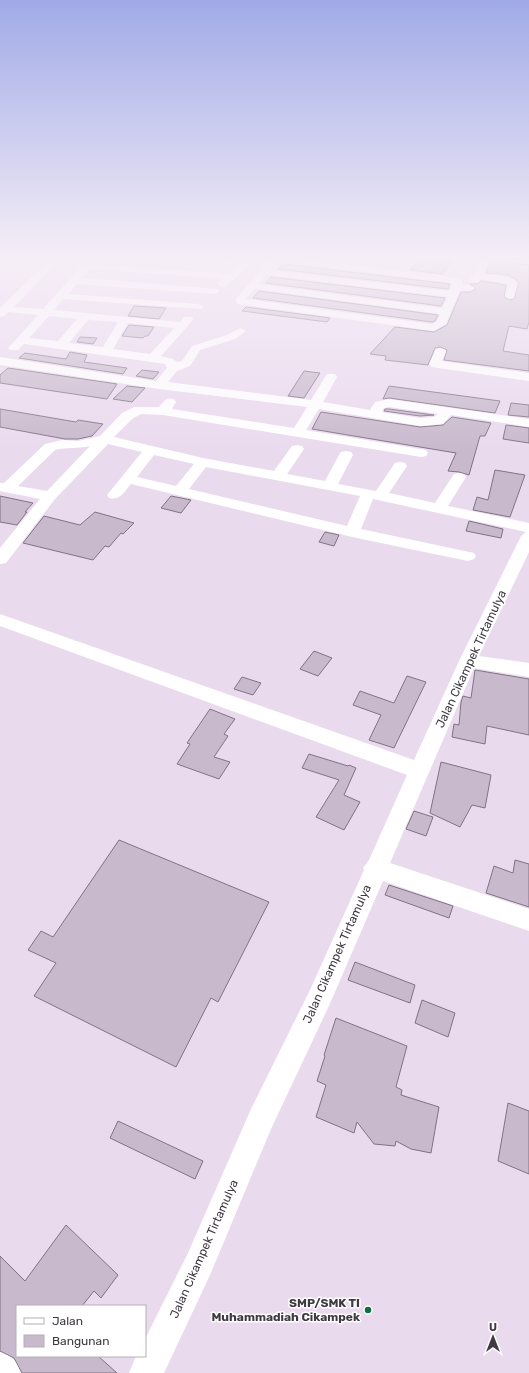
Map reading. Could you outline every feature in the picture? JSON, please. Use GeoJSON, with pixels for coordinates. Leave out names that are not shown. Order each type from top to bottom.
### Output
{"type":"FeatureCollection","features":[{"type":"Feature","properties":{"kind":"street"},"geometry":{"type":"LineString","coordinates":[[1,364],[36,323]]}},
{"type":"Feature","properties":{"kind":"street"},"geometry":{"type":"LineString","coordinates":[[61,345],[79,323]]}},
{"type":"Feature","properties":{"kind":"street"},"geometry":{"type":"LineString","coordinates":[[106,351],[124,323]]}},
{"type":"Feature","properties":{"kind":"street"},"geometry":{"type":"LineString","coordinates":[[160,323],[182,325]]}},
{"type":"Feature","properties":{"kind":"street"},"geometry":{"type":"LineString","coordinates":[[398,323],[434,328],[441,323]]}},
{"type":"Feature","properties":{"kind":"street"},"geometry":{"type":"LineString","coordinates":[[153,358],[182,325]]}},
{"type":"Feature","properties":{"kind":"street"},"geometry":{"type":"LineString","coordinates":[[172,368],[186,363],[196,348],[231,337],[240,331]]}},
{"type":"Feature","properties":{"kind":"street"},"geometry":{"type":"LineString","coordinates":[[21,340],[153,358],[172,363],[169,386],[163,411]]}},
{"type":"Feature","properties":{"kind":"street"},"geometry":{"type":"LineString","coordinates":[[440,351],[435,364],[529,377]]}},
{"type":"Feature","properties":{"kind":"street"},"geometry":{"type":"LineString","coordinates":[[1,364],[164,390],[169,386],[314,404],[374,414],[380,405],[389,403],[529,423]]}},
{"type":"Feature","properties":{"kind":"street"},"geometry":{"type":"LineString","coordinates":[[298,432],[331,377]]}},
{"type":"Feature","properties":{"kind":"street"},"geometry":{"type":"LineString","coordinates":[[0,559],[50,496],[73,474],[104,439],[134,411],[163,411],[421,453]]}},
{"type":"Feature","properties":{"kind":"street"},"geometry":{"type":"LineString","coordinates":[[4,488],[50,447],[62,444],[78,445],[104,439],[203,462],[440,508],[529,528]]}},
{"type":"Feature","properties":{"kind":"street"},"geometry":{"type":"LineString","coordinates":[[277,476],[297,449]]}},
{"type":"Feature","properties":{"kind":"street"},"geometry":{"type":"LineString","coordinates":[[114,494],[151,450]]}},
{"type":"Feature","properties":{"kind":"street"},"geometry":{"type":"LineString","coordinates":[[330,486],[346,456]]}},
{"type":"Feature","properties":{"kind":"street"},"geometry":{"type":"LineString","coordinates":[[179,492],[203,462]]}},
{"type":"Feature","properties":{"kind":"street"},"geometry":{"type":"LineString","coordinates":[[352,532],[374,495],[400,466]]}},
{"type":"Feature","properties":{"kind":"street"},"geometry":{"type":"LineString","coordinates":[[440,508],[459,476]]}},
{"type":"Feature","properties":{"kind":"street"},"geometry":{"type":"LineString","coordinates":[[128,479],[352,532],[468,556]]}},
{"type":"Feature","properties":{"kind":"street"},"geometry":{"type":"LineString","coordinates":[[4,488],[50,496]]}},
{"type":"Feature","properties":{"kind":"street","name":"Jalan Cikampek Tirtamulya"},"geometry":{"type":"LineString","coordinates":[[146,1373],[199,1264],[261,1120],[318,999],[468,661],[529,536]]}},
{"type":"Feature","properties":{"kind":"street"},"geometry":{"type":"LineString","coordinates":[[0,620],[420,771]]}},
{"type":"Feature","properties":{"kind":"street"},"geometry":{"type":"LineString","coordinates":[[468,661],[529,670]]}},
{"type":"Feature","properties":{"kind":"street"},"geometry":{"type":"LineString","coordinates":[[375,868],[529,920]]}},
{"type":"Feature","properties":{"kind":"street"},"geometry":{"type":"LineString","coordinates":[[0,1369],[4,1373]]}},
{"type":"Feature","properties":{"kind":"building"},"geometry":{"type":"Polygon","coordinates":[[[448,323],[529,323],[527,329],[509,326],[503,351],[529,355],[529,371],[444,360],[447,350],[440,347],[435,348],[428,365],[385,360],[386,356],[370,354],[395,327],[434,332],[448,323]]]}},
{"type":"Feature","properties":{"kind":"building"},"geometry":{"type":"Polygon","coordinates":[[[129,325],[154,327],[148,336],[143,338],[122,336],[129,325]]]}},
{"type":"Feature","properties":{"kind":"building"},"geometry":{"type":"Polygon","coordinates":[[[80,337],[97,338],[93,344],[77,342],[80,337]]]}},
{"type":"Feature","properties":{"kind":"building"},"geometry":{"type":"Polygon","coordinates":[[[70,352],[87,355],[84,362],[127,368],[123,374],[19,358],[25,353],[66,359],[70,352]]]}},
{"type":"Feature","properties":{"kind":"building"},"geometry":{"type":"Polygon","coordinates":[[[8,368],[117,384],[107,399],[0,383],[0,375],[8,368]]]}},
{"type":"Feature","properties":{"kind":"building"},"geometry":{"type":"Polygon","coordinates":[[[142,370],[159,372],[153,379],[136,376],[142,370]]]}},
{"type":"Feature","properties":{"kind":"building"},"geometry":{"type":"Polygon","coordinates":[[[304,371],[320,373],[304,398],[288,396],[304,371]]]}},
{"type":"Feature","properties":{"kind":"building"},"geometry":{"type":"Polygon","coordinates":[[[127,386],[145,388],[132,402],[113,399],[127,386]]]}},
{"type":"Feature","properties":{"kind":"building"},"geometry":{"type":"Polygon","coordinates":[[[389,386],[500,401],[495,413],[389,398],[383,399],[389,386]]]}},
{"type":"Feature","properties":{"kind":"building"},"geometry":{"type":"Polygon","coordinates":[[[511,403],[529,405],[529,417],[508,415],[511,403]]]}},
{"type":"Feature","properties":{"kind":"building"},"geometry":{"type":"Polygon","coordinates":[[[0,409],[76,422],[78,420],[103,424],[92,436],[78,439],[65,439],[0,427],[0,409]]]}},
{"type":"Feature","properties":{"kind":"building"},"geometry":{"type":"Polygon","coordinates":[[[385,409],[434,415],[420,416],[384,411],[385,409]]]}},
{"type":"Feature","properties":{"kind":"building"},"geometry":{"type":"Polygon","coordinates":[[[321,412],[420,427],[443,425],[452,417],[491,423],[485,436],[480,436],[469,475],[448,471],[456,453],[312,429],[321,412]]]}},
{"type":"Feature","properties":{"kind":"building"},"geometry":{"type":"Polygon","coordinates":[[[506,425],[529,428],[529,443],[503,439],[506,425]]]}},
{"type":"Feature","properties":{"kind":"building"},"geometry":{"type":"Polygon","coordinates":[[[495,470],[525,475],[510,517],[473,510],[477,497],[488,500],[495,470]]]}},
{"type":"Feature","properties":{"kind":"building"},"geometry":{"type":"Polygon","coordinates":[[[0,496],[33,503],[17,525],[0,522],[0,496]]]}},
{"type":"Feature","properties":{"kind":"building"},"geometry":{"type":"Polygon","coordinates":[[[171,496],[191,500],[181,513],[161,508],[171,496]]]}},
{"type":"Feature","properties":{"kind":"building"},"geometry":{"type":"Polygon","coordinates":[[[95,512],[134,523],[123,534],[121,533],[109,547],[105,546],[93,560],[23,543],[44,516],[80,525],[95,512]]]}},
{"type":"Feature","properties":{"kind":"building"},"geometry":{"type":"Polygon","coordinates":[[[469,521],[503,529],[501,538],[466,531],[469,521]]]}},
{"type":"Feature","properties":{"kind":"building"},"geometry":{"type":"Polygon","coordinates":[[[325,532],[339,535],[334,546],[319,542],[325,532]]]}},
{"type":"Feature","properties":{"kind":"building"},"geometry":{"type":"Polygon","coordinates":[[[314,651],[332,658],[318,676],[300,669],[314,651]]]}},
{"type":"Feature","properties":{"kind":"building"},"geometry":{"type":"Polygon","coordinates":[[[475,670],[529,679],[529,735],[487,726],[485,744],[452,737],[454,724],[459,725],[463,696],[471,698],[475,670]]]}},
{"type":"Feature","properties":{"kind":"building"},"geometry":{"type":"Polygon","coordinates":[[[407,676],[426,682],[394,748],[369,740],[381,715],[353,705],[360,691],[394,703],[407,676]]]}},
{"type":"Feature","properties":{"kind":"building"},"geometry":{"type":"Polygon","coordinates":[[[242,677],[261,683],[253,695],[234,689],[242,677]]]}},
{"type":"Feature","properties":{"kind":"building"},"geometry":{"type":"Polygon","coordinates":[[[210,709],[235,719],[224,734],[228,736],[214,757],[230,762],[219,779],[177,764],[190,744],[187,743],[210,709]]]}},
{"type":"Feature","properties":{"kind":"building"},"geometry":{"type":"Polygon","coordinates":[[[309,754],[356,768],[344,795],[360,802],[344,830],[316,817],[339,780],[302,768],[309,754]]]}},
{"type":"Feature","properties":{"kind":"building"},"geometry":{"type":"Polygon","coordinates":[[[441,762],[491,775],[485,808],[472,805],[460,827],[430,813],[441,762]]]}},
{"type":"Feature","properties":{"kind":"building"},"geometry":{"type":"Polygon","coordinates":[[[414,811],[433,817],[426,836],[406,829],[414,811]]]}},
{"type":"Feature","properties":{"kind":"building"},"geometry":{"type":"Polygon","coordinates":[[[119,840],[269,902],[218,1002],[211,998],[176,1067],[34,996],[56,963],[28,950],[41,931],[53,937],[119,840]]]}},
{"type":"Feature","properties":{"kind":"building"},"geometry":{"type":"Polygon","coordinates":[[[515,860],[529,864],[529,907],[486,893],[494,866],[513,873],[515,860]]]}},
{"type":"Feature","properties":{"kind":"building"},"geometry":{"type":"Polygon","coordinates":[[[389,885],[453,906],[449,918],[385,895],[389,885]]]}},
{"type":"Feature","properties":{"kind":"building"},"geometry":{"type":"Polygon","coordinates":[[[355,962],[415,985],[410,1003],[348,980],[355,962]]]}},
{"type":"Feature","properties":{"kind":"building"},"geometry":{"type":"Polygon","coordinates":[[[422,1000],[455,1013],[448,1037],[415,1023],[422,1000]]]}},
{"type":"Feature","properties":{"kind":"building"},"geometry":{"type":"Polygon","coordinates":[[[336,1018],[407,1046],[396,1087],[402,1090],[401,1095],[439,1107],[431,1153],[411,1149],[396,1141],[395,1146],[374,1144],[357,1122],[354,1133],[316,1117],[326,1085],[317,1081],[336,1018]]]}},
{"type":"Feature","properties":{"kind":"building"},"geometry":{"type":"Polygon","coordinates":[[[508,1103],[529,1111],[529,1174],[498,1161],[508,1103]]]}},
{"type":"Feature","properties":{"kind":"building"},"geometry":{"type":"Polygon","coordinates":[[[118,1121],[203,1161],[195,1179],[110,1138],[118,1121]]]}},
{"type":"Feature","properties":{"kind":"building"},"geometry":{"type":"Polygon","coordinates":[[[66,1225],[118,1275],[101,1298],[94,1291],[83,1305],[16,1305],[16,1357],[99,1357],[117,1373],[22,1373],[14,1358],[0,1351],[0,1256],[25,1281],[66,1225]]]}},
{"type":"Feature","properties":{"kind":"place","name":"SMP/SMK TI Muhammadiah Cikampek"},"geometry":{"type":"Point","coordinates":[368,1310]}}]}
